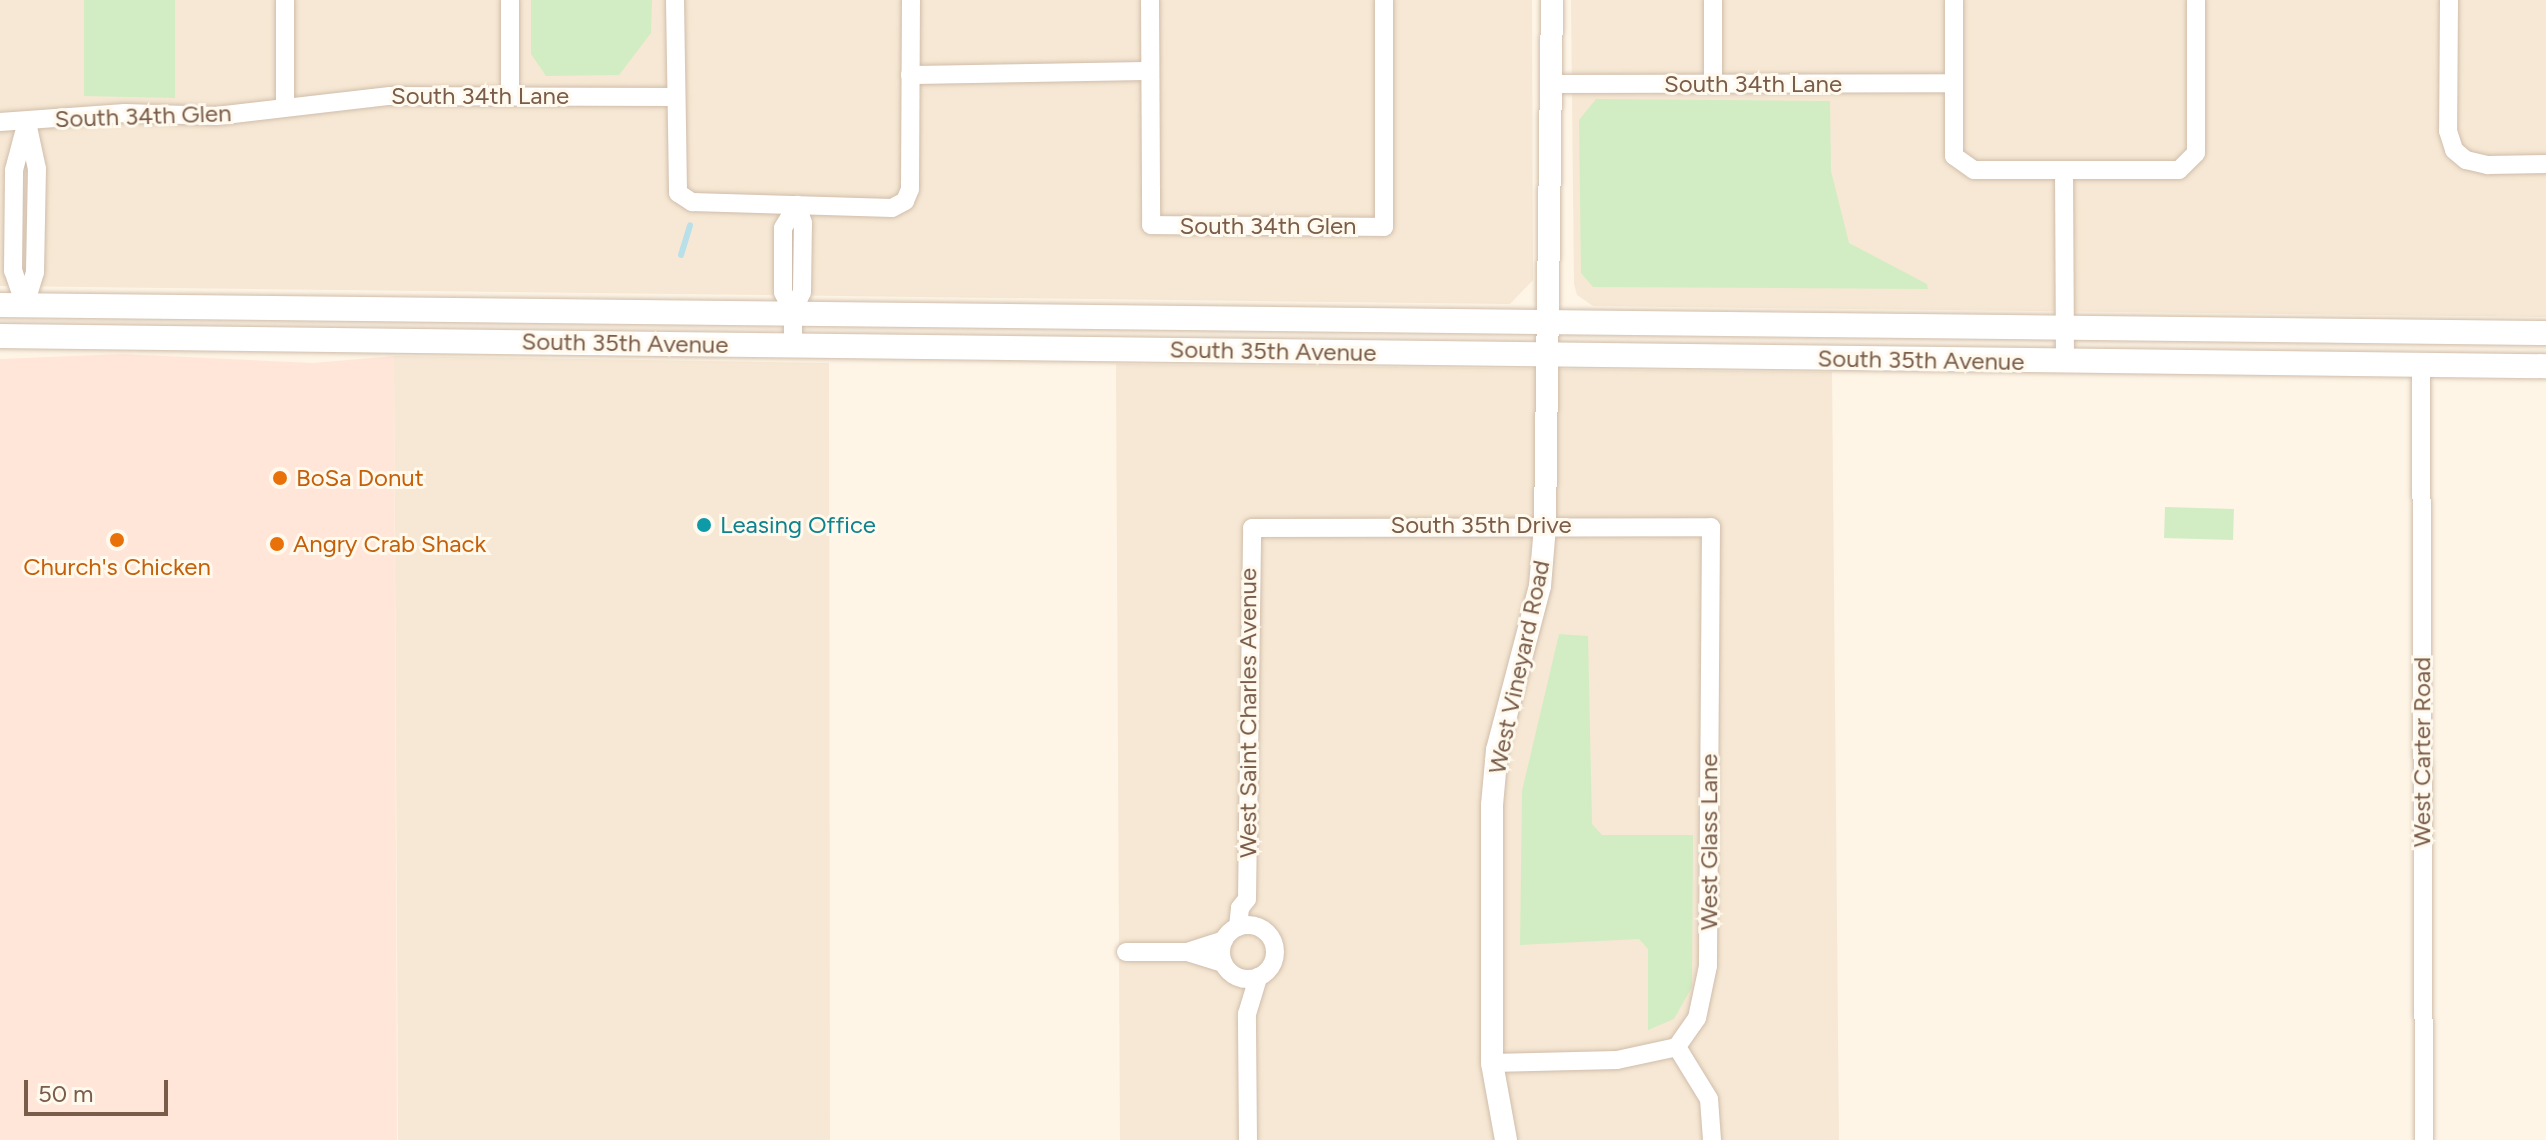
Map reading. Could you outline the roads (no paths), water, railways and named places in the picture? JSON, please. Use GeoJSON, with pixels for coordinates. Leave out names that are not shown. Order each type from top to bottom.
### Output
{"type":"FeatureCollection","features":[{"type":"Feature","properties":{"kind":"main road","name":"South 35th Avenue"},"geometry":{"type":"LineString","coordinates":[[0,305],[2546,333]]}},
{"type":"Feature","properties":{"kind":"main road","name":"South 35th Avenue"},"geometry":{"type":"LineString","coordinates":[[0,336],[2546,366]]}},
{"type":"Feature","properties":{"kind":"street"},"geometry":{"type":"LineString","coordinates":[[285,0],[285,107]]}},
{"type":"Feature","properties":{"kind":"street"},"geometry":{"type":"LineString","coordinates":[[510,0],[510,96]]}},
{"type":"Feature","properties":{"kind":"street"},"geometry":{"type":"LineString","coordinates":[[675,0],[678,193],[692,202],[892,208],[905,201],[910,189],[911,0]]}},
{"type":"Feature","properties":{"kind":"street"},"geometry":{"type":"LineString","coordinates":[[910,75],[1150,71],[1150,0]]}},
{"type":"Feature","properties":{"kind":"street","name":"South 34th Glen"},"geometry":{"type":"LineString","coordinates":[[1150,71],[1151,225],[1384,227],[1384,0]]}},
{"type":"Feature","properties":{"kind":"street","name":"West Vineyard Road"},"geometry":{"type":"LineString","coordinates":[[1506,1140],[1492,1063],[1490,857],[1496,764],[1531,632],[1545,526],[1552,0]]}},
{"type":"Feature","properties":{"kind":"street"},"geometry":{"type":"LineString","coordinates":[[1713,0],[1713,84]]}},
{"type":"Feature","properties":{"kind":"street"},"geometry":{"type":"LineString","coordinates":[[1954,0],[1954,156],[1974,170],[2179,170],[2196,153],[2196,0]]}},
{"type":"Feature","properties":{"kind":"street"},"geometry":{"type":"LineString","coordinates":[[2449,0],[2448,131],[2454,150],[2466,160],[2546,164]]}},
{"type":"Feature","properties":{"kind":"street","name":"South 34th Lane"},"geometry":{"type":"LineString","coordinates":[[1552,84],[1954,83]]}},
{"type":"Feature","properties":{"kind":"street","name":"South 34th Lane"},"geometry":{"type":"LineString","coordinates":[[285,107],[381,96],[676,97]]}},
{"type":"Feature","properties":{"kind":"street","name":"South 34th Glen"},"geometry":{"type":"LineString","coordinates":[[0,122],[125,113],[216,116],[285,107]]}},
{"type":"Feature","properties":{"kind":"street"},"geometry":{"type":"LineString","coordinates":[[25,305],[13,271],[13,223],[14,170],[27,121]]}},
{"type":"Feature","properties":{"kind":"street"},"geometry":{"type":"LineString","coordinates":[[25,305],[35,272],[37,169],[27,121]]}},
{"type":"Feature","properties":{"kind":"street"},"geometry":{"type":"LineString","coordinates":[[2064,170],[2065,362]]}},
{"type":"Feature","properties":{"kind":"street"},"geometry":{"type":"LineString","coordinates":[[793,346],[793,312],[783,292],[783,228],[797,205]]}},
{"type":"Feature","properties":{"kind":"street"},"geometry":{"type":"LineString","coordinates":[[13,223],[35,224]]}},
{"type":"Feature","properties":{"kind":"street","name":"West Carter Road"},"geometry":{"type":"LineString","coordinates":[[2421,365],[2424,1140]]}},
{"type":"Feature","properties":{"kind":"street","name":"South 35th Drive"},"geometry":{"type":"LineString","coordinates":[[1252,528],[1711,527]]}},
{"type":"Feature","properties":{"kind":"street","name":"West Glass Lane"},"geometry":{"type":"LineString","coordinates":[[1677,1047],[1697,1018],[1708,966],[1711,527]]}},
{"type":"Feature","properties":{"kind":"street","name":"West Saint Charles Avenue"},"geometry":{"type":"LineString","coordinates":[[1252,528],[1247,899],[1258,927]]}},
{"type":"Feature","properties":{"kind":"street","name":"West Saint Charles Avenue"},"geometry":{"type":"LineString","coordinates":[[1231,934],[1240,908],[1247,899]]}},
{"type":"Feature","properties":{"kind":"street"},"geometry":{"type":"LineString","coordinates":[[1187,952],[1258,927],[1271,939],[1274,956],[1258,977],[1247,1014],[1248,1140]]}},
{"type":"Feature","properties":{"kind":"street"},"geometry":{"type":"LineString","coordinates":[[1231,934],[1229,969],[1247,1014]]}},
{"type":"Feature","properties":{"kind":"street"},"geometry":{"type":"LineString","coordinates":[[1126,952],[1187,952],[1258,977]]}},
{"type":"Feature","properties":{"kind":"street"},"geometry":{"type":"LineString","coordinates":[[1492,1063],[1617,1060],[1677,1047],[1709,1099],[1712,1140]]}},
{"type":"Feature","properties":{"kind":"waterway"},"geometry":{"type":"LineString","coordinates":[[681,255],[690,225]]}},
{"type":"Feature","properties":{"kind":"place","name":"BoSa Donut"},"geometry":{"type":"Point","coordinates":[280,478]}},
{"type":"Feature","properties":{"kind":"place","name":"Leasing Office"},"geometry":{"type":"Point","coordinates":[704,525]}},
{"type":"Feature","properties":{"kind":"place","name":"Church's Chicken"},"geometry":{"type":"Point","coordinates":[117,540]}},
{"type":"Feature","properties":{"kind":"place","name":"Angry Crab Shack"},"geometry":{"type":"Point","coordinates":[277,544]}}]}
